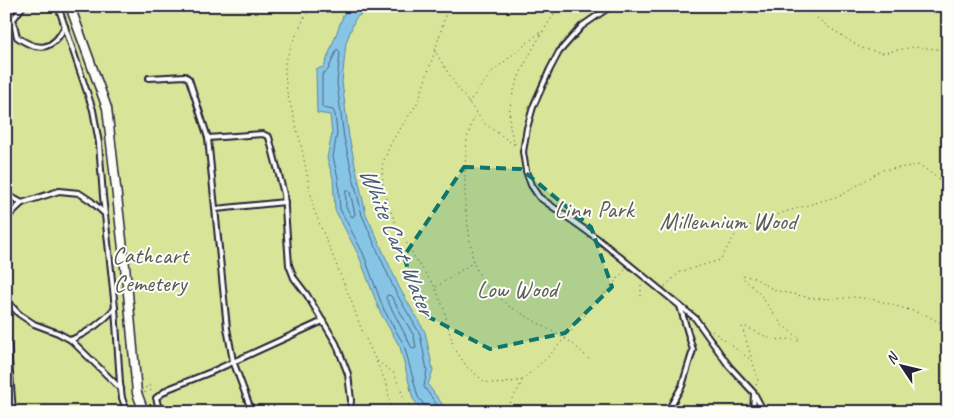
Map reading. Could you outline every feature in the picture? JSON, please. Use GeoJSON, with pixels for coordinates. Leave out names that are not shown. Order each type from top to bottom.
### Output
{"type":"FeatureCollection","features":[{"type":"Feature","properties":{"kind":"street"},"geometry":{"type":"LineString","coordinates":[[70,6],[107,108],[137,393],[144,412]]}},
{"type":"Feature","properties":{"kind":"lane"},"geometry":{"type":"LineString","coordinates":[[6,29],[23,6]]}},
{"type":"Feature","properties":{"kind":"lane"},"geometry":{"type":"LineString","coordinates":[[58,6],[93,110],[115,308],[122,398],[127,412]]}},
{"type":"Feature","properties":{"kind":"lane"},"geometry":{"type":"LineString","coordinates":[[611,6],[582,26],[559,52],[550,68],[533,107],[527,128],[523,152],[528,178],[539,197],[630,264],[695,318],[729,366],[754,393],[764,412]]}},
{"type":"Feature","properties":{"kind":"lane"},"geometry":{"type":"LineString","coordinates":[[14,20],[17,37],[29,46],[46,47],[59,38],[65,26]]}},
{"type":"Feature","properties":{"kind":"lane"},"geometry":{"type":"LineString","coordinates":[[149,78],[185,76],[189,79],[208,138],[227,328],[233,361],[252,412]]}},
{"type":"Feature","properties":{"kind":"lane"},"geometry":{"type":"LineString","coordinates":[[208,138],[263,134],[269,137],[284,194],[289,265],[294,278],[336,343],[348,374],[351,400],[350,412]]}},
{"type":"Feature","properties":{"kind":"lane"},"geometry":{"type":"LineString","coordinates":[[6,218],[22,203],[58,191],[79,193],[104,213]]}},
{"type":"Feature","properties":{"kind":"lane"},"geometry":{"type":"LineString","coordinates":[[6,194],[22,203]]}},
{"type":"Feature","properties":{"kind":"lane"},"geometry":{"type":"LineString","coordinates":[[216,210],[285,202]]}},
{"type":"Feature","properties":{"kind":"lane"},"geometry":{"type":"LineString","coordinates":[[6,300],[19,314],[34,324],[71,340],[121,389]]}},
{"type":"Feature","properties":{"kind":"lane"},"geometry":{"type":"LineString","coordinates":[[667,412],[682,386],[693,350],[680,306]]}},
{"type":"Feature","properties":{"kind":"lane"},"geometry":{"type":"LineString","coordinates":[[71,340],[88,333],[105,321],[115,308]]}},
{"type":"Feature","properties":{"kind":"lane"},"geometry":{"type":"LineString","coordinates":[[160,412],[156,398],[168,389],[323,321]]}},
{"type":"Feature","properties":{"kind":"lane"},"geometry":{"type":"LineString","coordinates":[[6,322],[13,412]]}},
{"type":"Feature","properties":{"kind":"lane"},"geometry":{"type":"LineString","coordinates":[[753,412],[754,393]]}},
{"type":"Feature","properties":{"kind":"path"},"geometry":{"type":"LineString","coordinates":[[315,6],[308,12],[301,24],[285,61],[284,73],[287,92],[300,140],[314,210],[387,385],[391,412]]}},
{"type":"Feature","properties":{"kind":"path"},"geometry":{"type":"LineString","coordinates":[[448,6],[436,50],[418,102],[392,142],[382,165],[383,190],[395,222],[416,260],[436,287],[444,309],[453,346],[468,367],[485,382],[500,384],[522,380],[547,358],[630,264]]}},
{"type":"Feature","properties":{"kind":"path"},"geometry":{"type":"LineString","coordinates":[[516,145],[509,126],[512,100],[525,62],[559,6]]}},
{"type":"Feature","properties":{"kind":"path"},"geometry":{"type":"LineString","coordinates":[[801,6],[861,48],[882,53],[913,48],[948,50]]}},
{"type":"Feature","properties":{"kind":"path"},"geometry":{"type":"LineString","coordinates":[[468,103],[493,71],[546,28]]}},
{"type":"Feature","properties":{"kind":"path"},"geometry":{"type":"LineString","coordinates":[[436,50],[468,103],[490,127],[523,152]]}},
{"type":"Feature","properties":{"kind":"path"},"geometry":{"type":"LineString","coordinates":[[476,112],[467,138],[465,166],[466,204],[473,262],[484,284],[509,306],[572,343],[590,360]]}},
{"type":"Feature","properties":{"kind":"path"},"geometry":{"type":"LineString","coordinates":[[661,289],[680,272],[720,260],[738,230],[785,212],[842,195],[882,170],[920,165],[948,186]]}},
{"type":"Feature","properties":{"kind":"path"},"geometry":{"type":"LineString","coordinates":[[436,287],[473,262]]}},
{"type":"Feature","properties":{"kind":"path"},"geometry":{"type":"LineString","coordinates":[[637,270],[641,279],[641,296]]}},
{"type":"Feature","properties":{"kind":"path"},"geometry":{"type":"LineString","coordinates":[[754,393],[758,379],[742,327],[744,326],[774,340],[787,339],[797,341],[799,338],[781,324],[760,294],[742,277],[744,276],[755,278],[774,290],[810,298],[834,300],[855,297],[876,300],[926,315],[948,327]]}},
{"type":"Feature","properties":{"kind":"path"},"geometry":{"type":"LineString","coordinates":[[709,329],[752,361]]}},
{"type":"Feature","properties":{"kind":"path"},"geometry":{"type":"LineString","coordinates":[[376,360],[394,373],[412,412]]}},
{"type":"Feature","properties":{"kind":"path"},"geometry":{"type":"LineString","coordinates":[[505,412],[520,388],[522,380]]}},
{"type":"Feature","properties":{"kind":"highlighted area"},"geometry":{"type":"Polygon","coordinates":[[[464,167],[521,169],[591,227],[612,287],[565,333],[490,349],[421,313],[404,256],[464,167]]]}},
{"type":"Feature","properties":{"kind":"green space","name":"Linn Park"},"geometry":{"type":"Polygon","coordinates":[[[10,6],[948,6],[948,412],[6,412],[6,11],[10,6]]]}},
{"type":"Feature","properties":{"kind":"water"},"geometry":{"type":"Polygon","coordinates":[[[352,6],[371,6],[355,19],[346,43],[342,82],[349,137],[366,214],[400,289],[425,332],[433,370],[428,385],[448,412],[423,412],[413,399],[400,347],[380,312],[359,256],[335,210],[333,178],[327,158],[332,134],[330,115],[317,113],[316,69],[324,67],[344,13],[352,6]]]}},
{"type":"Feature","properties":{"kind":"park label","name":"Millennium Wood"},"geometry":{"type":"Point","coordinates":[728,221]}},
{"type":"Feature","properties":{"kind":"park label","name":"Cathcart Cemetery"},"geometry":{"type":"Point","coordinates":[150,269]}},
{"type":"Feature","properties":{"kind":"park label","name":"Low Wood"},"geometry":{"type":"Point","coordinates":[517,289]}},
{"type":"Feature","properties":{"kind":"water label","name":"White Cart Water"},"geometry":{"type":"Point","coordinates":[397,241]}}]}
